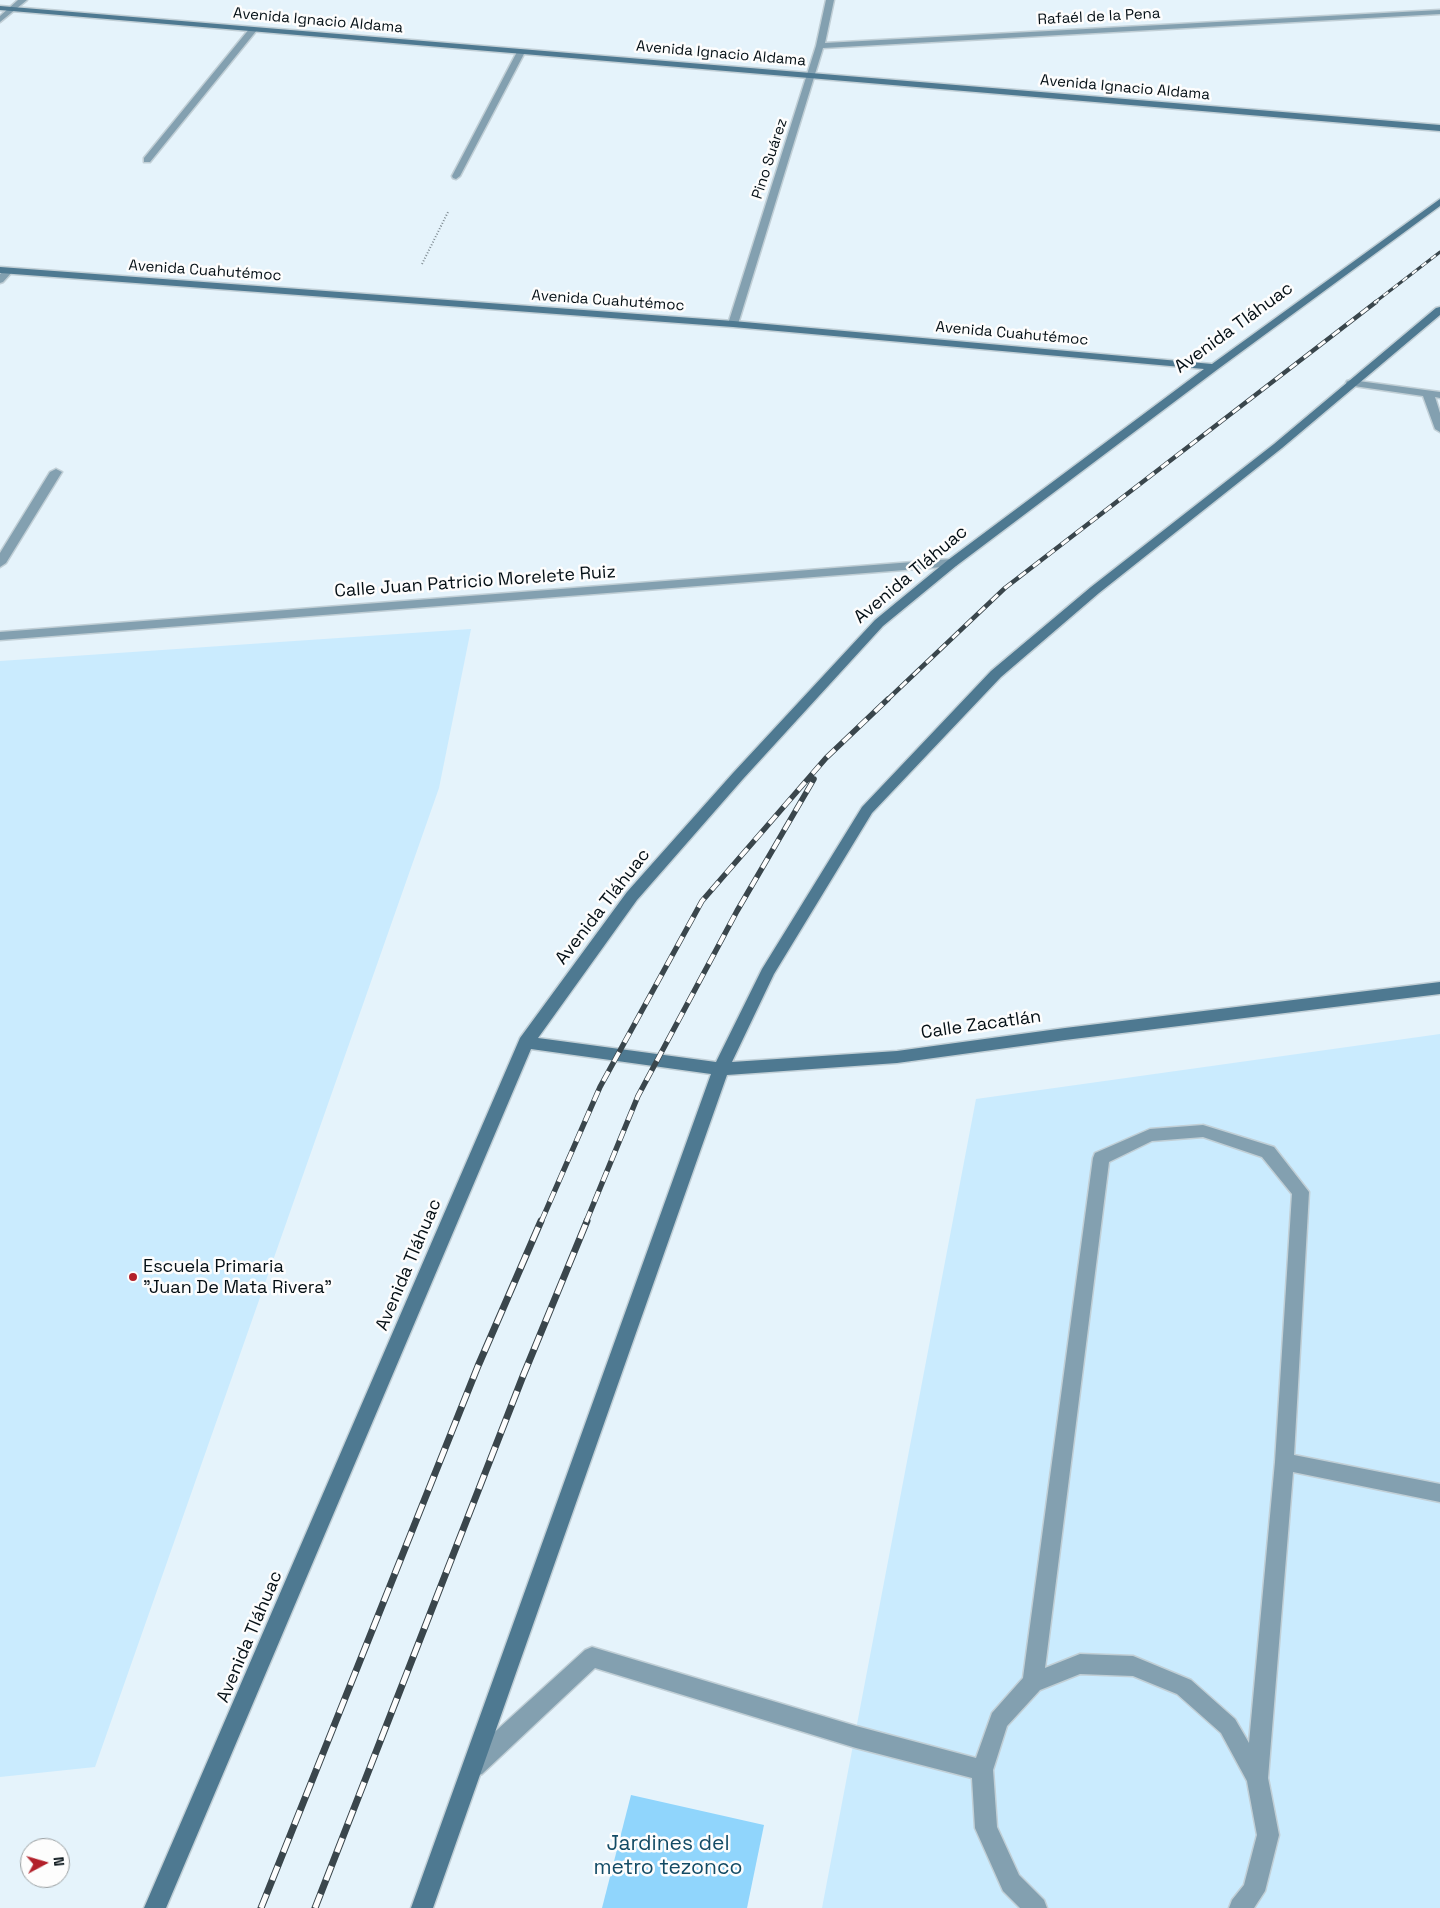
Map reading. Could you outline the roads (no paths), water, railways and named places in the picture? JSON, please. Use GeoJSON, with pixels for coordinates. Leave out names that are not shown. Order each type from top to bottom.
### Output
{"type":"FeatureCollection","features":[{"type":"Feature","properties":{"kind":"main road","name":"Avenida Ignacio Aldama"},"geometry":{"type":"LineString","coordinates":[[0,8],[1440,128]]}},
{"type":"Feature","properties":{"kind":"main road","name":"Avenida Tláhuac"},"geometry":{"type":"LineString","coordinates":[[155,1908],[526,1042],[632,896],[732,783],[880,623],[952,563],[1214,367],[1440,202]]}},
{"type":"Feature","properties":{"kind":"main road","name":"Avenida Cuahutémoc"},"geometry":{"type":"LineString","coordinates":[[4,270],[733,324],[1214,367]]}},
{"type":"Feature","properties":{"kind":"main road"},"geometry":{"type":"LineString","coordinates":[[422,1908],[721,1069],[767,973],[867,810],[996,674],[1095,590],[1278,446],[1440,310]]}},
{"type":"Feature","properties":{"kind":"main road","name":"Calle Zacatlán"},"geometry":{"type":"LineString","coordinates":[[526,1042],[721,1069],[897,1056],[1440,988]]}},
{"type":"Feature","properties":{"kind":"street"},"geometry":{"type":"LineString","coordinates":[[0,20],[23,0]]}},
{"type":"Feature","properties":{"kind":"street","name":"Pino Suárez"},"geometry":{"type":"LineString","coordinates":[[733,324],[820,46],[830,0]]}},
{"type":"Feature","properties":{"kind":"street","name":"Rafaél de la Pena"},"geometry":{"type":"LineString","coordinates":[[820,46],[1440,12]]}},
{"type":"Feature","properties":{"kind":"street"},"geometry":{"type":"LineString","coordinates":[[147,160],[253,30]]}},
{"type":"Feature","properties":{"kind":"street"},"geometry":{"type":"LineString","coordinates":[[456,176],[521,52]]}},
{"type":"Feature","properties":{"kind":"street"},"geometry":{"type":"LineString","coordinates":[[0,280],[4,270]]}},
{"type":"Feature","properties":{"kind":"street"},"geometry":{"type":"LineString","coordinates":[[1351,383],[1440,395]]}},
{"type":"Feature","properties":{"kind":"street"},"geometry":{"type":"LineString","coordinates":[[1428,394],[1440,429]]}},
{"type":"Feature","properties":{"kind":"street"},"geometry":{"type":"LineString","coordinates":[[0,563],[56,472]]}},
{"type":"Feature","properties":{"kind":"street","name":"Calle Juan Patricio Morelete Ruiz"},"geometry":{"type":"LineString","coordinates":[[0,636],[952,563]]}},
{"type":"Feature","properties":{"kind":"street"},"geometry":{"type":"LineString","coordinates":[[1033,1683],[1101,1158],[1150,1135],[1203,1131],[1268,1152],[1301,1192],[1284,1462],[1257,1778],[1268,1835],[1254,1891],[1240,1908]]}},
{"type":"Feature","properties":{"kind":"street"},"geometry":{"type":"LineString","coordinates":[[1284,1462],[1440,1493]]}},
{"type":"Feature","properties":{"kind":"street"},"geometry":{"type":"LineString","coordinates":[[472,1767],[592,1657],[856,1737],[982,1770]]}},
{"type":"Feature","properties":{"kind":"street"},"geometry":{"type":"LineString","coordinates":[[1036,1908],[1011,1883],[986,1828],[982,1770],[999,1720],[1033,1683],[1080,1664],[1133,1666],[1184,1686],[1228,1726],[1257,1778]]}},
{"type":"Feature","properties":{"kind":"railway"},"geometry":{"type":"LineString","coordinates":[[1374,303],[1440,252]]}},
{"type":"Feature","properties":{"kind":"railway"},"geometry":{"type":"LineString","coordinates":[[887,700],[1005,588],[1376,302]]}},
{"type":"Feature","properties":{"kind":"railway"},"geometry":{"type":"LineString","coordinates":[[541,1222],[600,1087],[702,901],[826,758],[888,699]]}},
{"type":"Feature","properties":{"kind":"railway"},"geometry":{"type":"LineString","coordinates":[[586,1222],[638,1096],[737,911],[814,779]]}},
{"type":"Feature","properties":{"kind":"railway"},"geometry":{"type":"LineString","coordinates":[[261,1908],[478,1366],[541,1221]]}},
{"type":"Feature","properties":{"kind":"railway"},"geometry":{"type":"LineString","coordinates":[[315,1908],[523,1376],[587,1221]]}},
{"type":"Feature","properties":{"kind":"place","name":"Escuela Primaria \"Juan De Mata Rivera\""},"geometry":{"type":"Point","coordinates":[133,1277]}},
{"type":"Feature","properties":{"kind":"park label","name":"Jardines del metro tezonco"},"geometry":{"type":"Point","coordinates":[668,1856]}}]}
